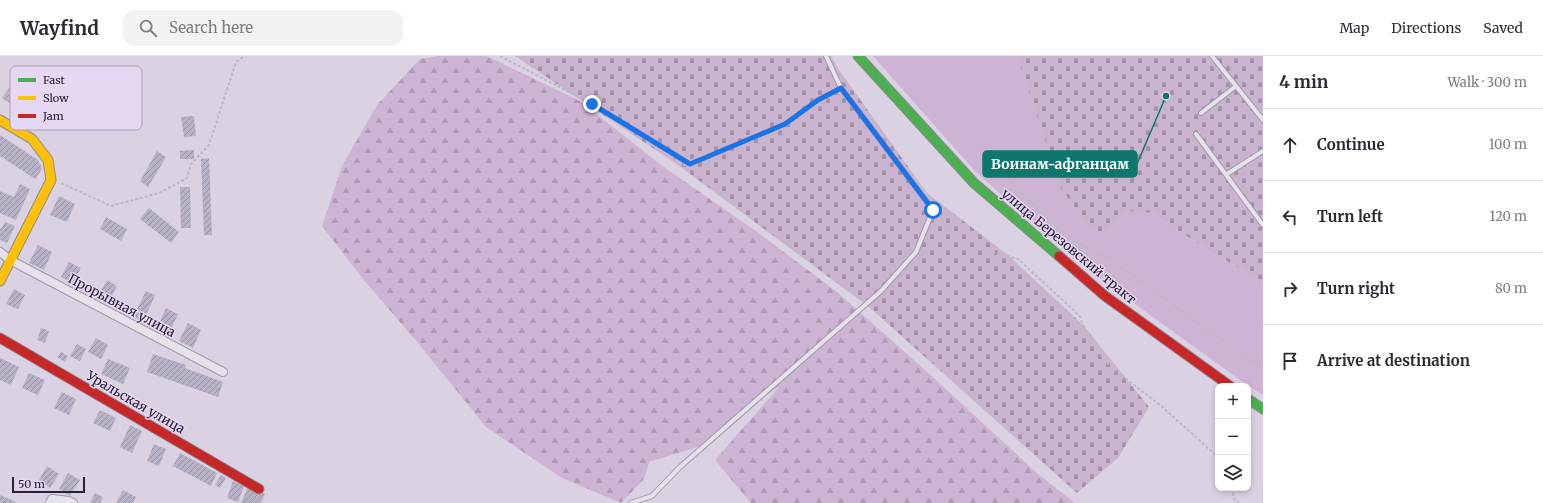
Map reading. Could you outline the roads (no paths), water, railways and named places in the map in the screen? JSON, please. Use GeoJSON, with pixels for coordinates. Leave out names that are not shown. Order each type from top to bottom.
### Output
{"type":"FeatureCollection","features":[{"type":"Feature","properties":{"kind":"main road","name":"улица Березовский тракт"},"geometry":{"type":"LineString","coordinates":[[858,56],[974,183],[1105,296],[1226,383]]}},
{"type":"Feature","properties":{"kind":"main road"},"geometry":{"type":"LineString","coordinates":[[0,120],[10,126]]}},
{"type":"Feature","properties":{"kind":"main road"},"geometry":{"type":"LineString","coordinates":[[0,281],[51,180],[48,160],[32,139],[17,130]]}},
{"type":"Feature","properties":{"kind":"main road","name":"Уральская улица"},"geometry":{"type":"LineString","coordinates":[[0,338],[259,489]]}},
{"type":"Feature","properties":{"kind":"main road"},"geometry":{"type":"LineString","coordinates":[[1251,401],[1263,409]]}},
{"type":"Feature","properties":{"kind":"street","name":"Прорывная улица"},"geometry":{"type":"LineString","coordinates":[[0,252],[10,260],[223,372]]}},
{"type":"Feature","properties":{"kind":"street"},"geometry":{"type":"LineString","coordinates":[[50,503],[52,499],[69,501],[73,503]]}},
{"type":"Feature","properties":{"kind":"lane"},"geometry":{"type":"LineString","coordinates":[[631,503],[652,496],[680,467],[881,291],[916,252],[933,210],[841,88],[826,56]]}},
{"type":"Feature","properties":{"kind":"lane"},"geometry":{"type":"LineString","coordinates":[[1212,56],[1263,120]]}},
{"type":"Feature","properties":{"kind":"lane"},"geometry":{"type":"LineString","coordinates":[[1201,113],[1236,86]]}},
{"type":"Feature","properties":{"kind":"lane"},"geometry":{"type":"LineString","coordinates":[[1196,134],[1227,174],[1263,225]]}},
{"type":"Feature","properties":{"kind":"lane"},"geometry":{"type":"LineString","coordinates":[[1227,174],[1263,151]]}},
{"type":"Feature","properties":{"kind":"place","name":"Воинам-афганцам"},"geometry":{"type":"Point","coordinates":[1166,96]}}]}
